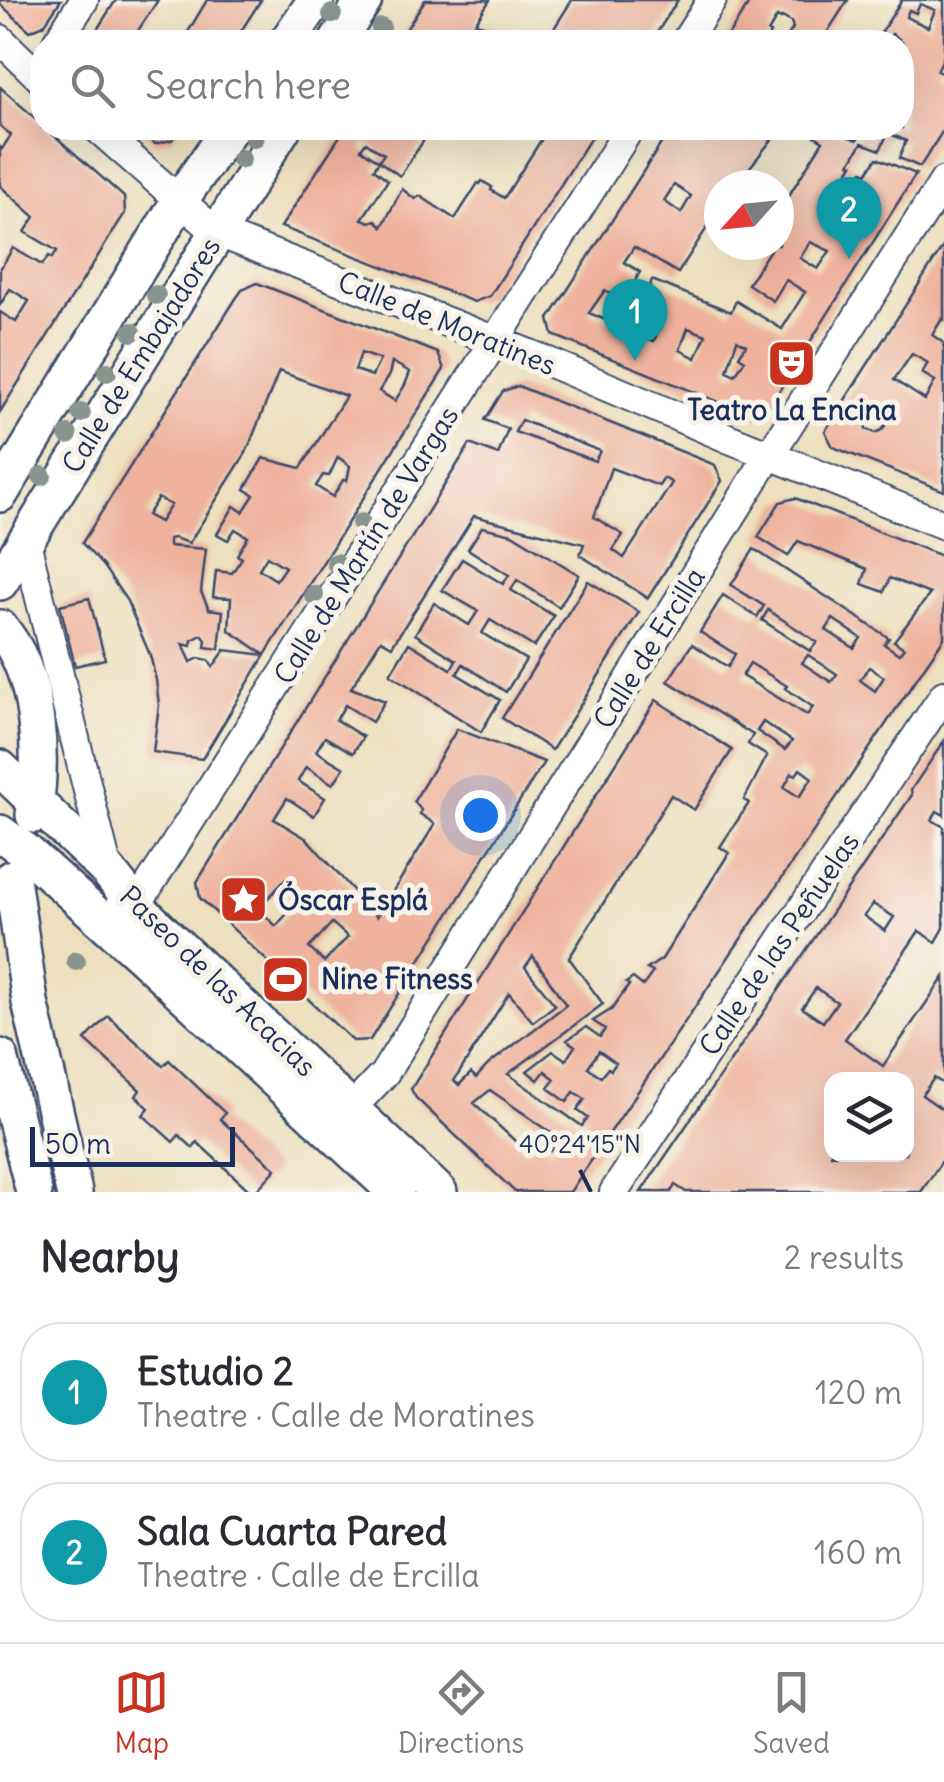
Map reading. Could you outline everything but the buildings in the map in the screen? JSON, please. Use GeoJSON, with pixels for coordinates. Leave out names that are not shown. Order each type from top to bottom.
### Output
{"type":"FeatureCollection","features":[{"type":"Feature","properties":{"kind":"main road"},"geometry":{"type":"LineString","coordinates":[[296,30],[316,0]]}},
{"type":"Feature","properties":{"kind":"main road"},"geometry":{"type":"LineString","coordinates":[[345,30],[364,0]]}},
{"type":"Feature","properties":{"kind":"main road","name":"Calle de Embajadores"},"geometry":{"type":"LineString","coordinates":[[0,494],[180,200],[222,140]]}},
{"type":"Feature","properties":{"kind":"main road","name":"Calle de Embajadores"},"geometry":{"type":"LineString","coordinates":[[0,582],[275,140]]}},
{"type":"Feature","properties":{"kind":"main road"},"geometry":{"type":"LineString","coordinates":[[0,628],[23,666],[31,695],[38,768],[36,802],[33,824],[9,861],[30,1002],[74,1192]]}},
{"type":"Feature","properties":{"kind":"main road","name":"Paseo de las Acacias"},"geometry":{"type":"LineString","coordinates":[[0,768],[108,872],[136,906],[439,1192]]}},
{"type":"Feature","properties":{"kind":"main road","name":"Paseo de las Acacias"},"geometry":{"type":"LineString","coordinates":[[9,861],[72,893],[396,1192]]}},
{"type":"Feature","properties":{"kind":"main road"},"geometry":{"type":"LineString","coordinates":[[0,1057],[34,1192]]}},
{"type":"Feature","properties":{"kind":"street"},"geometry":{"type":"LineString","coordinates":[[65,30],[84,0]]}},
{"type":"Feature","properties":{"kind":"street"},"geometry":{"type":"LineString","coordinates":[[692,30],[712,0]]}},
{"type":"Feature","properties":{"kind":"street"},"geometry":{"type":"LineString","coordinates":[[0,40],[30,65]]}},
{"type":"Feature","properties":{"kind":"street","name":"Calle de Moratines"},"geometry":{"type":"LineString","coordinates":[[111,140],[216,232],[495,340],[944,525]]}},
{"type":"Feature","properties":{"kind":"street","name":"Calle de Martín de Vargas"},"geometry":{"type":"LineString","coordinates":[[136,906],[622,140]]}},
{"type":"Feature","properties":{"kind":"street","name":"Calle de Ercilla"},"geometry":{"type":"LineString","coordinates":[[350,1110],[384,1074],[944,181]]}},
{"type":"Feature","properties":{"kind":"street"},"geometry":{"type":"LineString","coordinates":[[26,542],[108,872]]}},
{"type":"Feature","properties":{"kind":"street","name":"Calle de las Peñuelas"},"geometry":{"type":"LineString","coordinates":[[614,1192],[944,695]]}},
{"type":"Feature","properties":{"kind":"street"},"geometry":{"type":"LineString","coordinates":[[72,893],[136,906]]}},
{"type":"Feature","properties":{"kind":"place","name":"Sala Cuarta Pared"},"geometry":{"type":"Point","coordinates":[849,259]}},
{"type":"Feature","properties":{"kind":"place","name":"Estudio 2"},"geometry":{"type":"Point","coordinates":[635,361]}},
{"type":"Feature","properties":{"kind":"place","name":"Teatro La Encina"},"geometry":{"type":"Point","coordinates":[792,363]}},
{"type":"Feature","properties":{"kind":"place","name":"Óscar Esplá"},"geometry":{"type":"Point","coordinates":[243,900]}},
{"type":"Feature","properties":{"kind":"place","name":"Nine Fitness"},"geometry":{"type":"Point","coordinates":[286,979]}}]}
